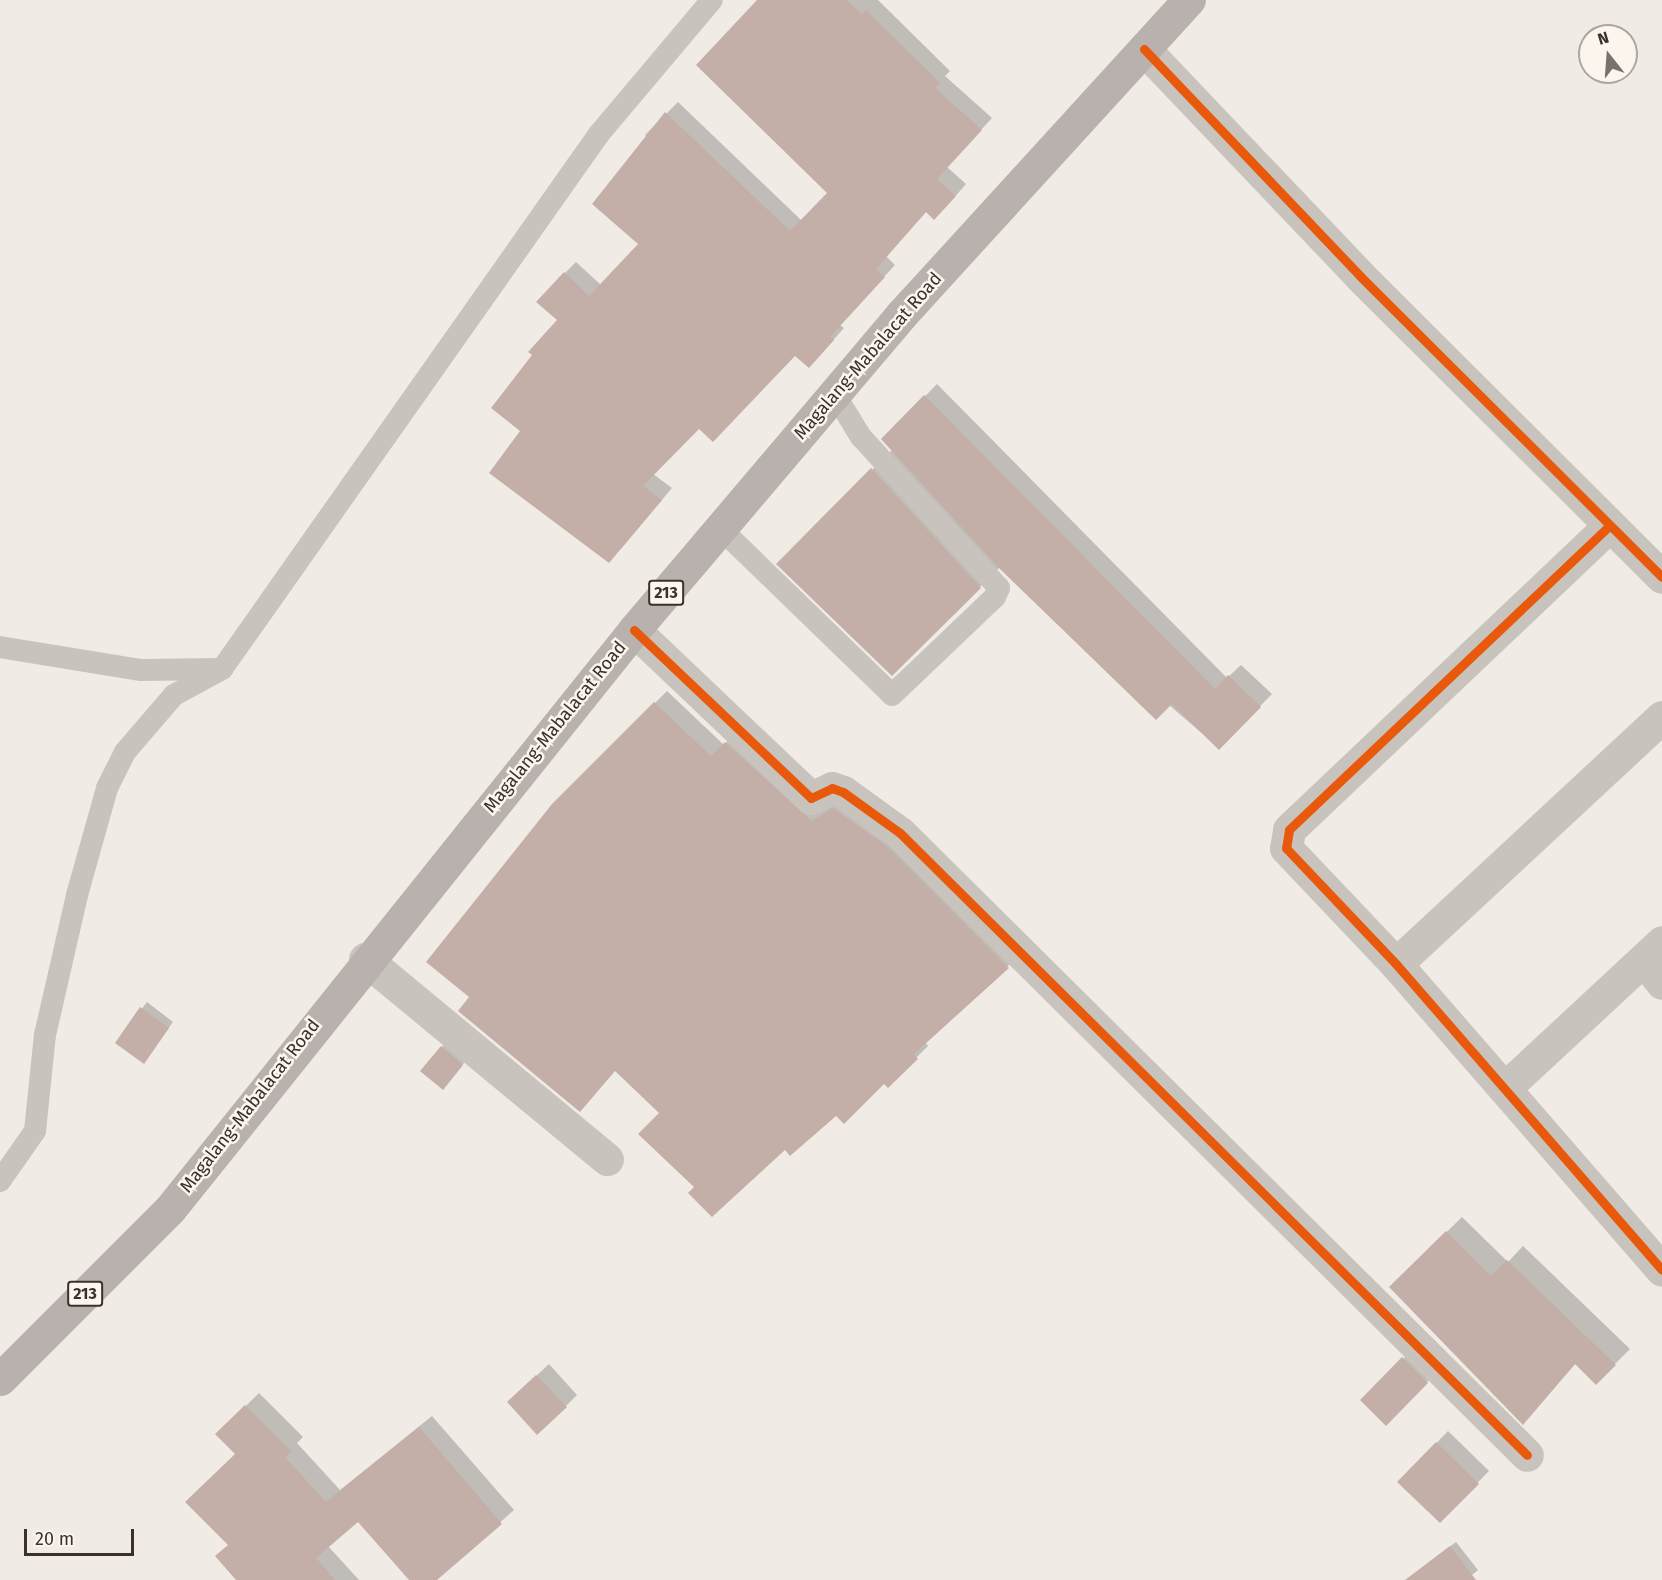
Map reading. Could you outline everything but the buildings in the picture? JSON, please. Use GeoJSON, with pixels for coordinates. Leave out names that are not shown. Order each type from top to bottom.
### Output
{"type":"FeatureCollection","features":[{"type":"Feature","properties":{"kind":"main road","name":"Magalang-Mabalacat Road"},"geometry":{"type":"LineString","coordinates":[[0,1379],[170,1209],[365,959],[634,630],[722,529],[834,393],[1189,0]]}},
{"type":"Feature","properties":{"kind":"street"},"geometry":{"type":"LineString","coordinates":[[1144,49],[1662,578]]}},
{"type":"Feature","properties":{"kind":"street"},"geometry":{"type":"LineString","coordinates":[[1609,526],[1289,830],[1286,848],[1296,865],[1396,964],[1662,1270]]}},
{"type":"Feature","properties":{"kind":"street"},"geometry":{"type":"LineString","coordinates":[[634,630],[810,798],[832,788],[843,792],[900,833],[1527,1455]]}},
{"type":"Feature","properties":{"kind":"street"},"geometry":{"type":"LineString","coordinates":[[1396,964],[1662,717]]}},
{"type":"Feature","properties":{"kind":"street"},"geometry":{"type":"LineString","coordinates":[[365,959],[606,1159]]}},
{"type":"Feature","properties":{"kind":"street"},"geometry":{"type":"LineString","coordinates":[[1505,1088],[1656,962]]}},
{"type":"Feature","properties":{"kind":"lane"},"geometry":{"type":"LineString","coordinates":[[0,1181],[35,1131],[45,1035],[107,788],[125,752],[174,695],[222,669],[599,134],[712,0]]}},
{"type":"Feature","properties":{"kind":"lane"},"geometry":{"type":"LineString","coordinates":[[722,529],[892,695],[995,597],[999,588],[861,437],[834,393]]}},
{"type":"Feature","properties":{"kind":"lane"},"geometry":{"type":"LineString","coordinates":[[0,647],[141,670],[222,669]]}},
{"type":"Feature","properties":{"kind":"cycle path"},"geometry":{"type":"LineString","coordinates":[[1144,49],[1360,276],[1662,577]]}},
{"type":"Feature","properties":{"kind":"cycle path"},"geometry":{"type":"LineString","coordinates":[[1609,526],[1289,830],[1286,848],[1396,964],[1662,1270]]}},
{"type":"Feature","properties":{"kind":"cycle path"},"geometry":{"type":"LineString","coordinates":[[634,630],[811,798],[832,788],[843,792],[900,833],[1527,1455]]}}]}
